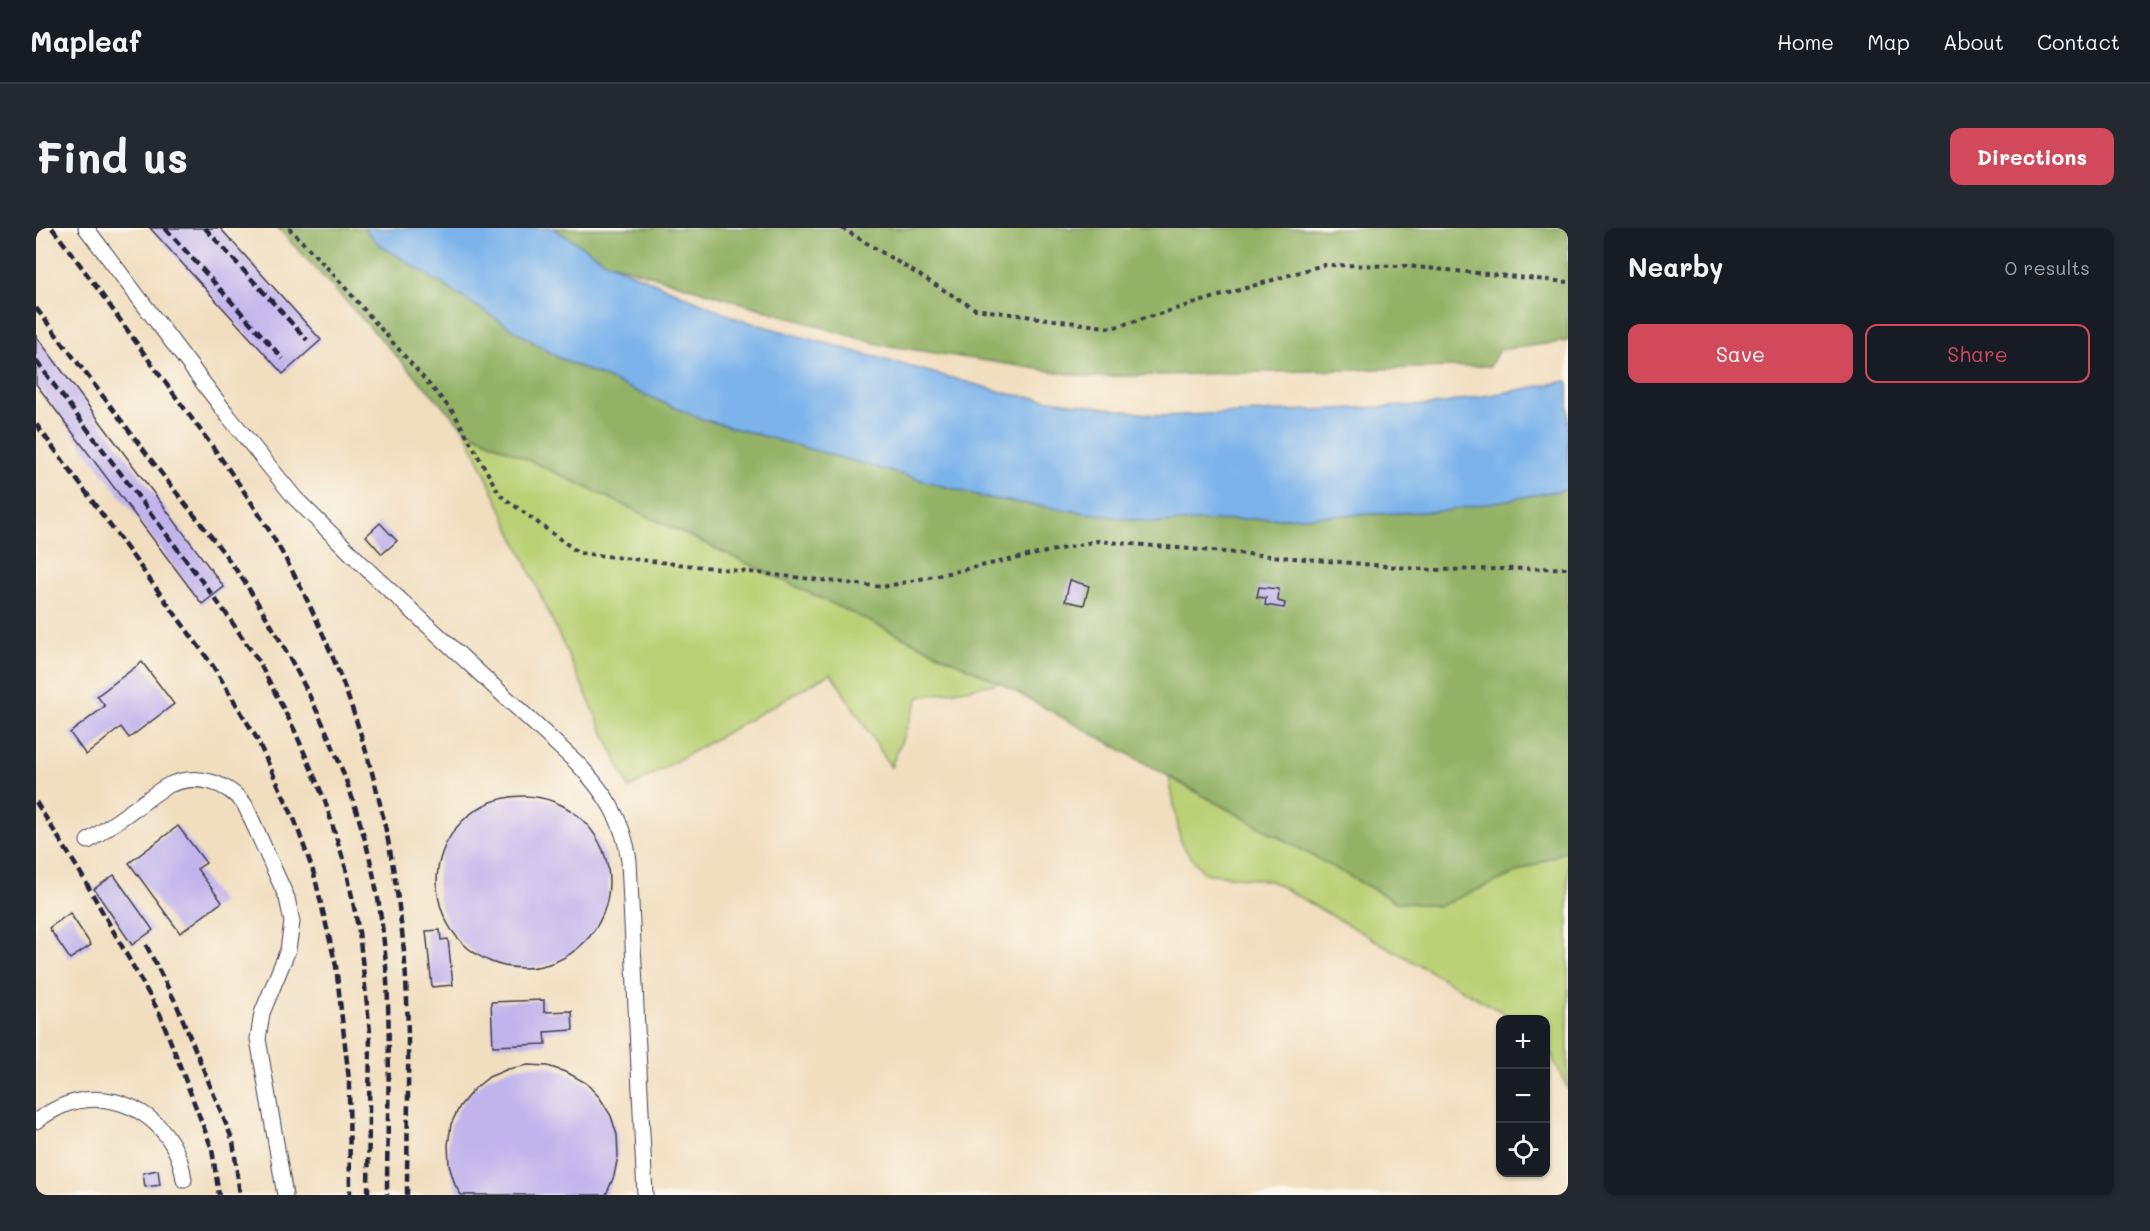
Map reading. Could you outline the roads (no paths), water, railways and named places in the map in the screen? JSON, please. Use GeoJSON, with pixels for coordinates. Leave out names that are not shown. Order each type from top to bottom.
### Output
{"type":"FeatureCollection","features":[{"type":"Feature","properties":{"kind":"lane"},"geometry":{"type":"LineString","coordinates":[[86,228],[229,417],[295,498],[370,573],[576,762],[610,803],[622,826],[629,861],[645,1195]]}},
{"type":"Feature","properties":{"kind":"lane"},"geometry":{"type":"LineString","coordinates":[[88,841],[159,791],[179,782],[198,780],[220,784],[238,796],[245,805],[286,898],[292,922],[288,950],[262,1013],[258,1039],[285,1195]]}},
{"type":"Feature","properties":{"kind":"lane"},"geometry":{"type":"LineString","coordinates":[[36,1121],[59,1106],[79,1101],[109,1101],[130,1106],[148,1117],[168,1135],[177,1150],[184,1180]]}},
{"type":"Feature","properties":{"kind":"water"},"geometry":{"type":"Polygon","coordinates":[[[364,228],[553,228],[607,262],[738,319],[1010,394],[1161,416],[1433,405],[1568,381],[1568,489],[1444,511],[1155,523],[987,498],[702,419],[557,357],[380,245],[364,228]]]}},
{"type":"Feature","properties":{"kind":"railway"},"geometry":{"type":"LineString","coordinates":[[52,228],[213,447],[267,527],[293,573],[337,668],[371,768],[384,819],[401,923],[408,1025],[407,1195]]}},
{"type":"Feature","properties":{"kind":"railway"},"geometry":{"type":"LineString","coordinates":[[165,228],[283,359]]}},
{"type":"Feature","properties":{"kind":"railway"},"geometry":{"type":"LineString","coordinates":[[205,228],[307,340]]}},
{"type":"Feature","properties":{"kind":"railway"},"geometry":{"type":"LineString","coordinates":[[36,308],[239,574],[291,660],[328,735],[357,812],[368,852],[383,930],[389,1044],[387,1195]]}},
{"type":"Feature","properties":{"kind":"railway"},"geometry":{"type":"LineString","coordinates":[[36,361],[225,612],[259,662],[294,729],[325,801],[347,872],[359,932],[370,1032],[368,1195]]}},
{"type":"Feature","properties":{"kind":"railway"},"geometry":{"type":"LineString","coordinates":[[36,424],[213,666],[256,737],[295,821],[314,874],[336,966],[349,1080],[350,1195]]}},
{"type":"Feature","properties":{"kind":"railway"},"geometry":{"type":"LineString","coordinates":[[36,802],[80,872],[160,1014],[212,1149],[219,1195]]}},
{"type":"Feature","properties":{"kind":"railway"},"geometry":{"type":"LineString","coordinates":[[146,945],[176,1003],[233,1141],[240,1195]]}}]}
